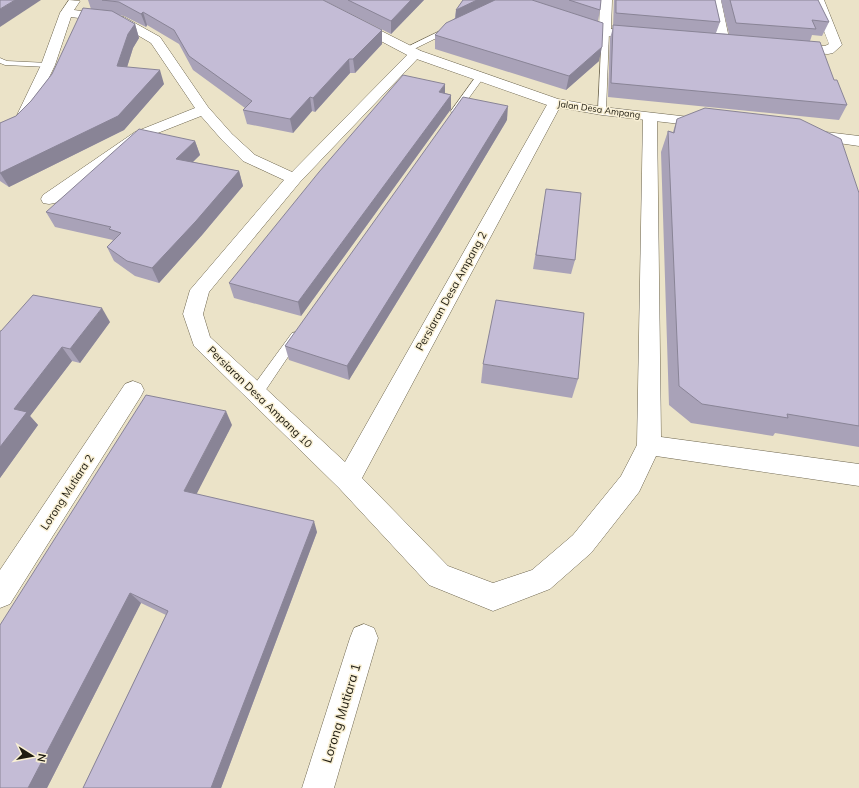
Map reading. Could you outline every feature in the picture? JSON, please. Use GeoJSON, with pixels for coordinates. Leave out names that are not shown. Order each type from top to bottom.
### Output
{"type":"FeatureCollection","features":[{"type":"Feature","properties":{"kind":"street"},"geometry":{"type":"LineString","coordinates":[[24,115],[48,65],[66,12],[75,0]]}},
{"type":"Feature","properties":{"kind":"street","name":"Jalan Desa Ampang"},"geometry":{"type":"LineString","coordinates":[[312,0],[410,52],[555,103],[602,111],[720,125]]}},
{"type":"Feature","properties":{"kind":"street"},"geometry":{"type":"LineString","coordinates":[[605,32],[606,0]]}},
{"type":"Feature","properties":{"kind":"street"},"geometry":{"type":"LineString","coordinates":[[715,0],[724,43]]}},
{"type":"Feature","properties":{"kind":"street"},"geometry":{"type":"LineString","coordinates":[[783,48],[828,50],[836,45],[818,0]]}},
{"type":"Feature","properties":{"kind":"street"},"geometry":{"type":"LineString","coordinates":[[66,12],[120,20],[156,40],[203,110],[227,137],[249,158],[294,179]]}},
{"type":"Feature","properties":{"kind":"street"},"geometry":{"type":"LineString","coordinates":[[562,18],[605,32],[653,36]]}},
{"type":"Feature","properties":{"kind":"street"},"geometry":{"type":"LineString","coordinates":[[708,41],[739,44]]}},
{"type":"Feature","properties":{"kind":"street","name":"Persiaran Desa Ampang 10"},"geometry":{"type":"LineString","coordinates":[[410,52],[294,179],[200,290],[193,314],[201,340],[348,480],[439,576],[492,597],[540,580],[582,544],[630,484],[649,444]]}},
{"type":"Feature","properties":{"kind":"street","name":"Persiaran Desa Ampang 2"},"geometry":{"type":"LineString","coordinates":[[348,480],[555,103]]}},
{"type":"Feature","properties":{"kind":"street"},"geometry":{"type":"LineString","coordinates":[[48,200],[140,135],[203,110]]}},
{"type":"Feature","properties":{"kind":"street"},"geometry":{"type":"LineString","coordinates":[[650,117],[649,444],[859,475]]}},
{"type":"Feature","properties":{"kind":"street"},"geometry":{"type":"LineString","coordinates":[[796,133],[859,142]]}},
{"type":"Feature","properties":{"kind":"street","name":"Lorong Mutiara 2"},"geometry":{"type":"LineString","coordinates":[[0,594],[133,390]]}},
{"type":"Feature","properties":{"kind":"street","name":"Lorong Mutiara 1"},"geometry":{"type":"LineString","coordinates":[[318,788],[364,638]]}},
{"type":"Feature","properties":{"kind":"lane"},"geometry":{"type":"LineString","coordinates":[[410,52],[461,24]]}},
{"type":"Feature","properties":{"kind":"lane"},"geometry":{"type":"LineString","coordinates":[[602,111],[605,32]]}},
{"type":"Feature","properties":{"kind":"lane"},"geometry":{"type":"LineString","coordinates":[[0,60],[5,63],[48,65]]}},
{"type":"Feature","properties":{"kind":"lane"},"geometry":{"type":"LineString","coordinates":[[448,122],[480,77]]}},
{"type":"Feature","properties":{"kind":"lane"},"geometry":{"type":"LineString","coordinates":[[256,393],[302,329]]}},
{"type":"Feature","properties":{"kind":"building"},"geometry":{"type":"Polygon","coordinates":[[[0,0],[15,0],[0,9],[0,0]]]}},
{"type":"Feature","properties":{"kind":"building"},"geometry":{"type":"Polygon","coordinates":[[[102,0],[323,0],[382,30],[353,59],[349,59],[313,98],[310,97],[290,119],[243,110],[252,101],[189,56],[174,30],[143,12],[141,14],[119,2],[102,0]]]}},
{"type":"Feature","properties":{"kind":"building"},"geometry":{"type":"Polygon","coordinates":[[[348,0],[411,0],[391,21],[348,0]]]}},
{"type":"Feature","properties":{"kind":"building"},"geometry":{"type":"Polygon","coordinates":[[[463,0],[477,0],[456,10],[463,0]]]}},
{"type":"Feature","properties":{"kind":"building"},"geometry":{"type":"Polygon","coordinates":[[[495,0],[532,0],[603,23],[602,47],[569,76],[435,35],[446,23],[495,0]]]}},
{"type":"Feature","properties":{"kind":"building"},"geometry":{"type":"Polygon","coordinates":[[[569,0],[601,0],[600,10],[569,0]]]}},
{"type":"Feature","properties":{"kind":"building"},"geometry":{"type":"Polygon","coordinates":[[[616,0],[715,0],[720,22],[616,13],[616,0]]]}},
{"type":"Feature","properties":{"kind":"building"},"geometry":{"type":"Polygon","coordinates":[[[730,0],[818,0],[829,22],[812,20],[816,29],[736,23],[730,0]]]}},
{"type":"Feature","properties":{"kind":"building"},"geometry":{"type":"Polygon","coordinates":[[[83,8],[112,11],[135,24],[128,34],[117,66],[160,70],[118,116],[0,173],[0,123],[16,116],[31,101],[52,74],[83,8]]]}},
{"type":"Feature","properties":{"kind":"building"},"geometry":{"type":"Polygon","coordinates":[[[613,25],[820,42],[834,80],[837,80],[847,105],[611,83],[613,25]]]}},
{"type":"Feature","properties":{"kind":"building"},"geometry":{"type":"Polygon","coordinates":[[[403,75],[445,84],[439,92],[451,95],[298,302],[229,283],[319,172],[403,75]]]}},
{"type":"Feature","properties":{"kind":"building"},"geometry":{"type":"Polygon","coordinates":[[[463,97],[508,106],[347,366],[285,346],[463,97]]]}},
{"type":"Feature","properties":{"kind":"building"},"geometry":{"type":"Polygon","coordinates":[[[705,108],[800,119],[841,139],[859,193],[859,426],[787,414],[788,418],[702,404],[679,386],[668,131],[674,133],[677,119],[705,108]]]}},
{"type":"Feature","properties":{"kind":"building"},"geometry":{"type":"Polygon","coordinates":[[[139,129],[195,141],[176,159],[239,171],[196,221],[152,268],[127,261],[107,247],[121,233],[109,229],[111,227],[46,212],[139,129]]]}},
{"type":"Feature","properties":{"kind":"building"},"geometry":{"type":"Polygon","coordinates":[[[546,189],[581,193],[575,260],[536,255],[546,189]]]}},
{"type":"Feature","properties":{"kind":"building"},"geometry":{"type":"Polygon","coordinates":[[[33,295],[102,308],[70,349],[62,347],[14,409],[27,412],[0,447],[0,331],[33,295]]]}},
{"type":"Feature","properties":{"kind":"building"},"geometry":{"type":"Polygon","coordinates":[[[496,300],[584,313],[578,379],[483,364],[496,300]]]}},
{"type":"Feature","properties":{"kind":"building"},"geometry":{"type":"Polygon","coordinates":[[[146,395],[226,411],[184,491],[314,521],[211,788],[83,788],[168,611],[130,593],[28,788],[0,788],[0,625],[146,395]]]}}]}
